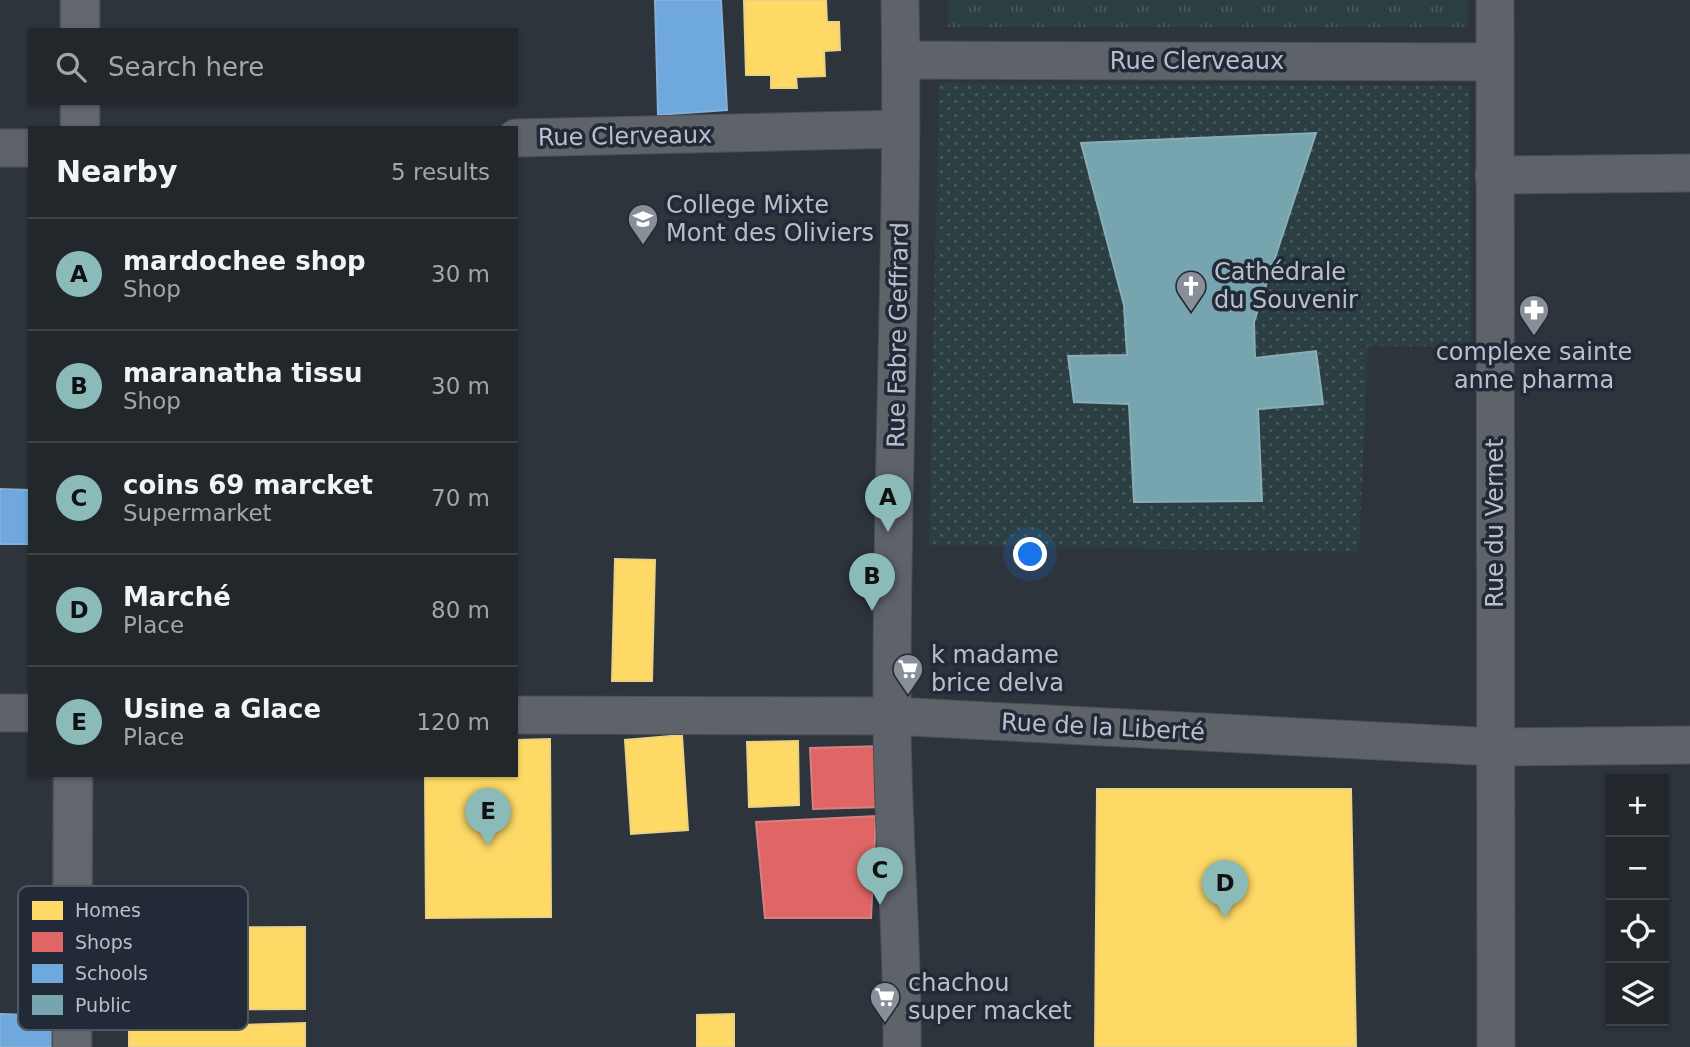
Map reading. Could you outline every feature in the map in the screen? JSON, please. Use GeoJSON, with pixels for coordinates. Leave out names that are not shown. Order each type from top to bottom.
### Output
{"type":"FeatureCollection","features":[{"type":"Feature","properties":{"kind":"street"},"geometry":{"type":"LineString","coordinates":[[80,0],[80,28]]}},
{"type":"Feature","properties":{"kind":"street","name":"Rue Fabre Geffrard"},"geometry":{"type":"LineString","coordinates":[[900,0],[901,129],[892,716],[902,1047]]}},
{"type":"Feature","properties":{"kind":"street","name":"Rue du Vernet"},"geometry":{"type":"LineString","coordinates":[[1495,0],[1496,1047]]}},
{"type":"Feature","properties":{"kind":"street","name":"Rue Clerveaux"},"geometry":{"type":"LineString","coordinates":[[901,60],[1494,62]]}},
{"type":"Feature","properties":{"kind":"street"},"geometry":{"type":"LineString","coordinates":[[80,105],[80,126]]}},
{"type":"Feature","properties":{"kind":"street","name":"Rue Clerveaux"},"geometry":{"type":"LineString","coordinates":[[518,138],[901,129]]}},
{"type":"Feature","properties":{"kind":"street"},"geometry":{"type":"LineString","coordinates":[[0,148],[28,148]]}},
{"type":"Feature","properties":{"kind":"street"},"geometry":{"type":"LineString","coordinates":[[1494,175],[1690,173]]}},
{"type":"Feature","properties":{"kind":"street"},"geometry":{"type":"LineString","coordinates":[[0,713],[28,713]]}},
{"type":"Feature","properties":{"kind":"street","name":"Rue de la Liberté"},"geometry":{"type":"LineString","coordinates":[[518,715],[892,716],[1496,747],[1690,745]]}},
{"type":"Feature","properties":{"kind":"street"},"geometry":{"type":"LineString","coordinates":[[73,777],[73,886]]}},
{"type":"Feature","properties":{"kind":"green space"},"geometry":{"type":"Polygon","coordinates":[[[948,0],[1468,0],[1468,27],[948,27],[948,0]]]}},
{"type":"Feature","properties":{"kind":"green space"},"geometry":{"type":"Polygon","coordinates":[[[939,83],[1470,86],[1471,347],[1368,346],[1359,552],[929,545],[939,83]],[[1316,133],[1081,143],[1124,305],[1127,355],[1068,356],[1075,402],[1129,404],[1134,502],[1262,501],[1258,409],[1323,404],[1316,352],[1255,358],[1254,322],[1316,133]]]}},
{"type":"Feature","properties":{"kind":"building: Homes"},"geometry":{"type":"Polygon","coordinates":[[[744,0],[826,0],[827,22],[839,22],[840,50],[824,51],[825,76],[796,77],[797,88],[771,88],[771,75],[746,75],[744,0]]]}},
{"type":"Feature","properties":{"kind":"building: Homes"},"geometry":{"type":"Polygon","coordinates":[[[615,559],[655,560],[652,681],[612,681],[615,559]]]}},
{"type":"Feature","properties":{"kind":"building: Homes"},"geometry":{"type":"Polygon","coordinates":[[[682,735],[688,830],[631,834],[625,740],[682,735]]]}},
{"type":"Feature","properties":{"kind":"building: Homes"},"geometry":{"type":"Polygon","coordinates":[[[550,739],[551,917],[426,918],[425,777],[518,777],[518,740],[550,739]]]}},
{"type":"Feature","properties":{"kind":"building: Homes"},"geometry":{"type":"Polygon","coordinates":[[[798,741],[799,805],[749,807],[747,742],[798,741]]]}},
{"type":"Feature","properties":{"kind":"building: Homes"},"geometry":{"type":"Polygon","coordinates":[[[1097,789],[1351,789],[1356,1047],[1095,1047],[1097,789]]]}},
{"type":"Feature","properties":{"kind":"building: Homes"},"geometry":{"type":"Polygon","coordinates":[[[248,927],[305,927],[305,1009],[248,1009],[248,927]]]}},
{"type":"Feature","properties":{"kind":"building: Homes"},"geometry":{"type":"Polygon","coordinates":[[[734,1014],[734,1047],[697,1047],[697,1015],[734,1014]]]}},
{"type":"Feature","properties":{"kind":"building: Homes"},"geometry":{"type":"Polygon","coordinates":[[[305,1023],[305,1047],[129,1047],[129,1030],[248,1030],[248,1025],[305,1023]]]}},
{"type":"Feature","properties":{"kind":"building: Shops"},"geometry":{"type":"Polygon","coordinates":[[[883,746],[883,807],[813,809],[810,748],[883,746]]]}},
{"type":"Feature","properties":{"kind":"building: Shops"},"geometry":{"type":"Polygon","coordinates":[[[876,816],[871,918],[765,918],[756,822],[876,816]]]}},
{"type":"Feature","properties":{"kind":"building: Schools"},"geometry":{"type":"Polygon","coordinates":[[[655,0],[721,0],[727,110],[658,115],[655,0]]]}},
{"type":"Feature","properties":{"kind":"building: Schools"},"geometry":{"type":"Polygon","coordinates":[[[0,489],[28,490],[28,544],[0,544],[0,489]]]}},
{"type":"Feature","properties":{"kind":"building: Schools"},"geometry":{"type":"Polygon","coordinates":[[[0,1014],[18,1015],[18,1030],[55,1030],[54,1047],[0,1047],[0,1014]]]}},
{"type":"Feature","properties":{"kind":"building: Public","name":"Cathédrale du Souvenir"},"geometry":{"type":"Polygon","coordinates":[[[1316,133],[1254,322],[1255,358],[1316,351],[1323,404],[1258,409],[1262,501],[1134,502],[1129,404],[1074,402],[1068,356],[1127,355],[1124,305],[1081,143],[1316,133]]]}},
{"type":"Feature","properties":{"kind":"place","name":"College Mixte Mont des Oliviers"},"geometry":{"type":"Point","coordinates":[643,246]}},
{"type":"Feature","properties":{"kind":"place","name":"Cathédrale du Souvenir"},"geometry":{"type":"Point","coordinates":[1191,313]}},
{"type":"Feature","properties":{"kind":"place","name":"complexe sainte anne pharma"},"geometry":{"type":"Point","coordinates":[1534,337]}},
{"type":"Feature","properties":{"kind":"place","name":"mardochee shop"},"geometry":{"type":"Point","coordinates":[888,532]}},
{"type":"Feature","properties":{"kind":"place","name":"maranatha tissu"},"geometry":{"type":"Point","coordinates":[872,611]}},
{"type":"Feature","properties":{"kind":"place","name":"k madame brice delva"},"geometry":{"type":"Point","coordinates":[908,696]}},
{"type":"Feature","properties":{"kind":"place","name":"Usine a Glace"},"geometry":{"type":"Point","coordinates":[488,846]}},
{"type":"Feature","properties":{"kind":"place","name":"coins 69 marcket"},"geometry":{"type":"Point","coordinates":[880,905]}},
{"type":"Feature","properties":{"kind":"place","name":"Marché"},"geometry":{"type":"Point","coordinates":[1225,918]}},
{"type":"Feature","properties":{"kind":"place","name":"chachou super macket"},"geometry":{"type":"Point","coordinates":[885,1024]}}]}
